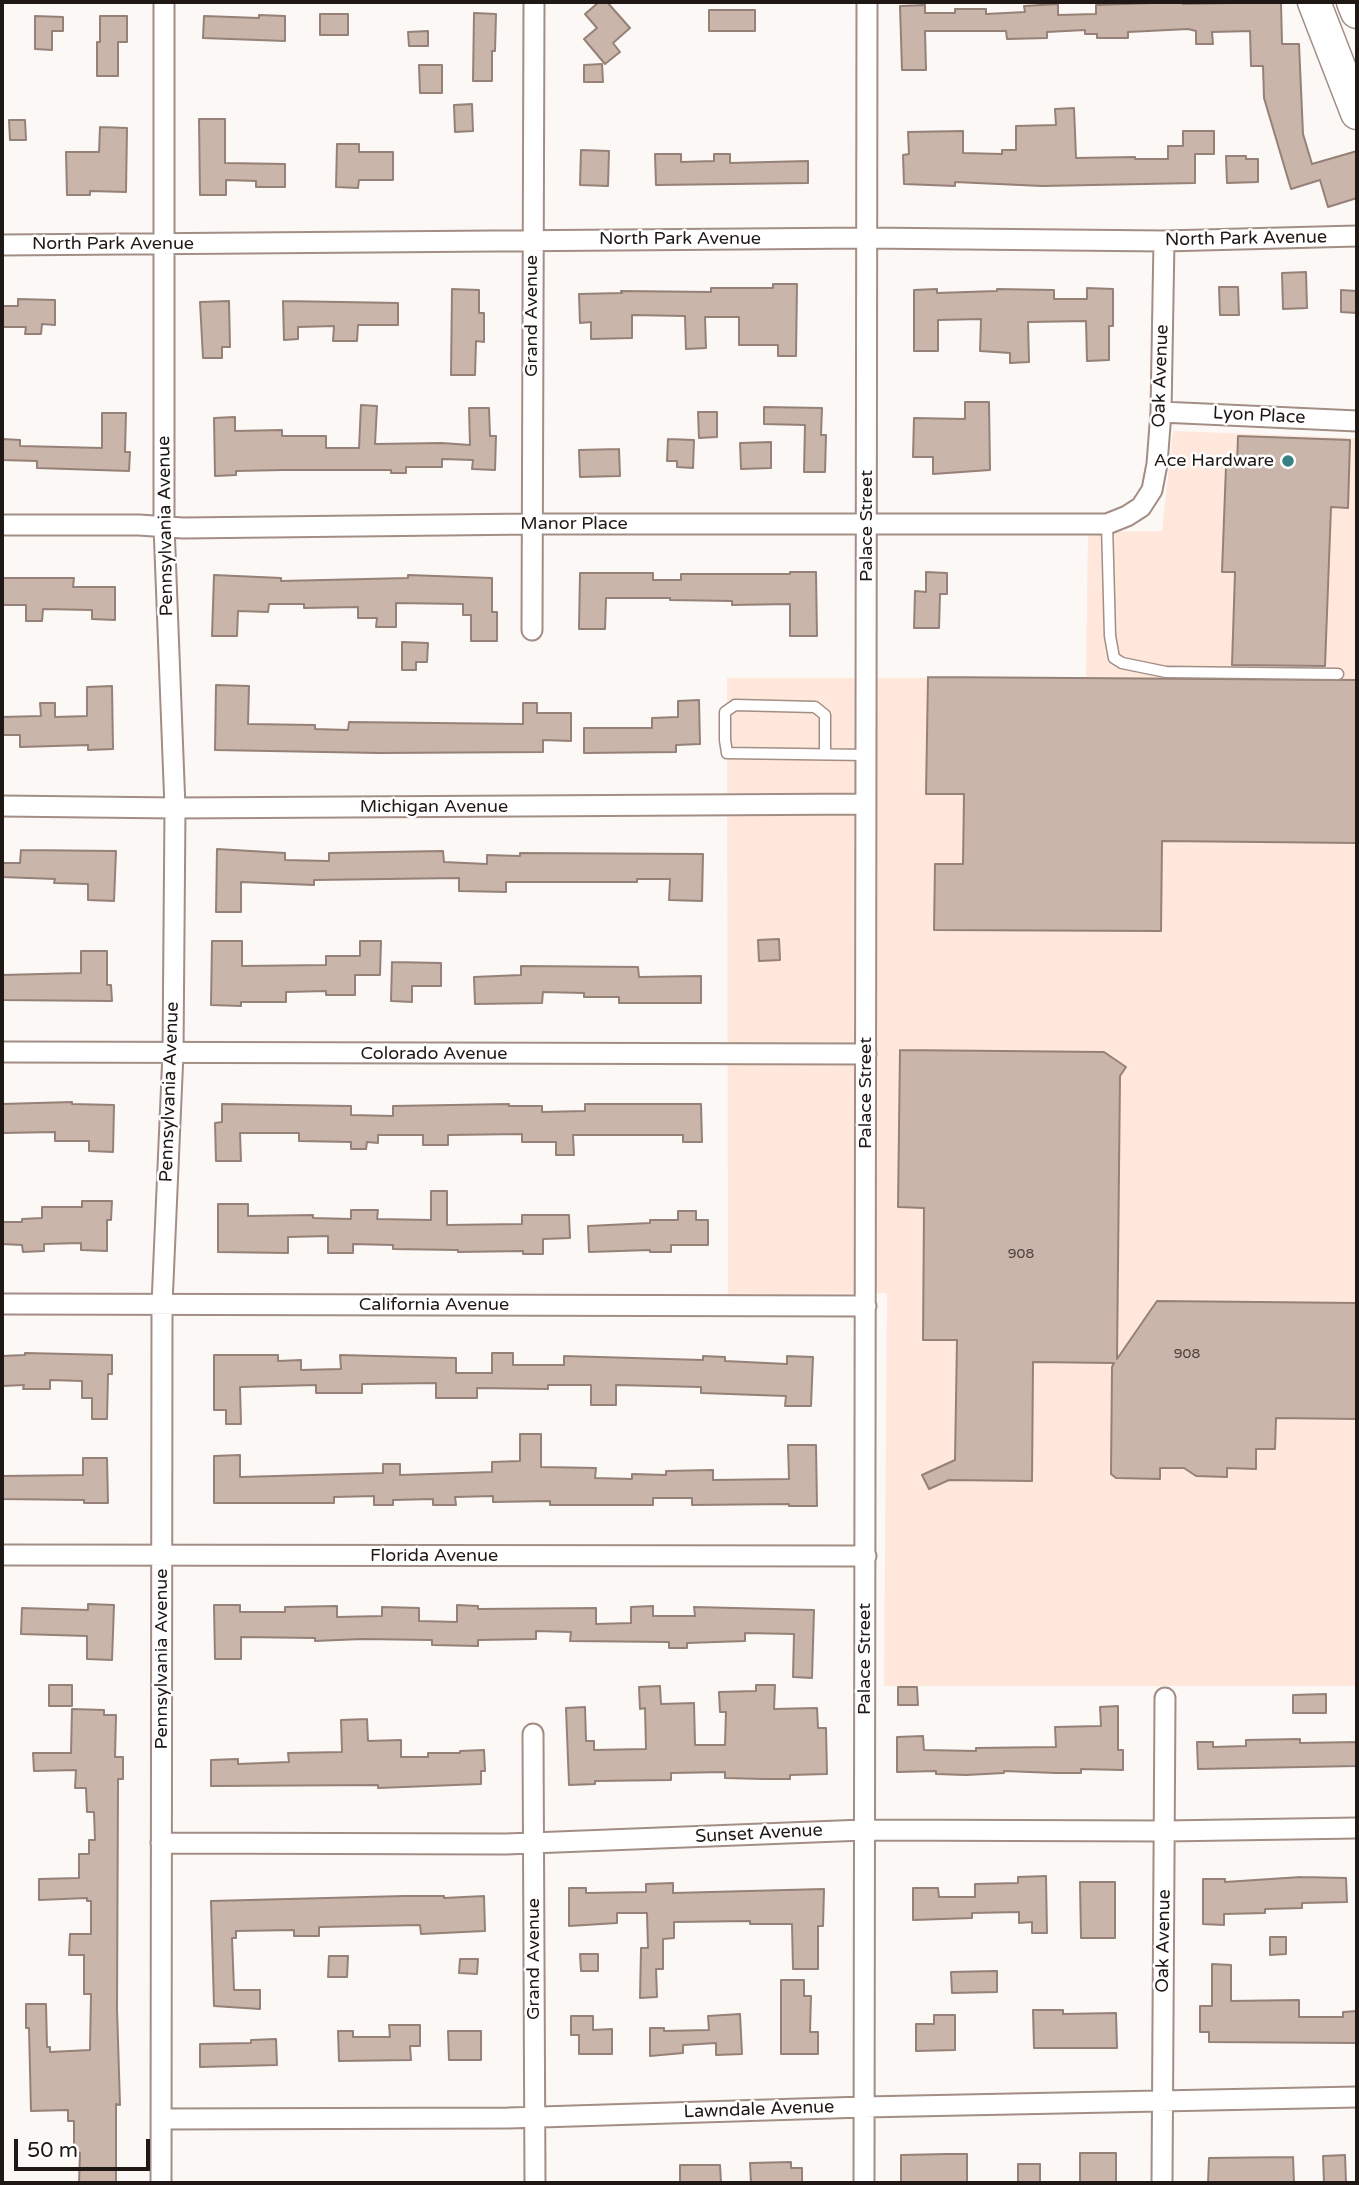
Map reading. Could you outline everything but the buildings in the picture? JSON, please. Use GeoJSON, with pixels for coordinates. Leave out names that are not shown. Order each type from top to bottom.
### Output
{"type":"FeatureCollection","features":[{"type":"Feature","properties":{"kind":"main road"},"geometry":{"type":"LineString","coordinates":[[1314,2],[1357,113]]}},
{"type":"Feature","properties":{"kind":"main road"},"geometry":{"type":"LineString","coordinates":[[1353,2],[1357,12]]}},
{"type":"Feature","properties":{"kind":"street","name":"Pennsylvania Avenue"},"geometry":{"type":"LineString","coordinates":[[161,2183],[162,1304],[173,1054],[175,808],[164,526],[164,2]]}},
{"type":"Feature","properties":{"kind":"street","name":"Grand Avenue"},"geometry":{"type":"LineString","coordinates":[[532,630],[534,2]]}},
{"type":"Feature","properties":{"kind":"street","name":"Palace Street"},"geometry":{"type":"LineString","coordinates":[[864,2183],[867,2]]}},
{"type":"Feature","properties":{"kind":"street","name":"North Park Avenue"},"geometry":{"type":"LineString","coordinates":[[2,245],[865,238],[1164,242],[1357,236]]}},
{"type":"Feature","properties":{"kind":"street","name":"Oak Avenue"},"geometry":{"type":"LineString","coordinates":[[1141,507],[1152,490],[1157,464],[1161,412],[1164,242]]}},
{"type":"Feature","properties":{"kind":"street","name":"Lyon Place"},"geometry":{"type":"LineString","coordinates":[[1161,412],[1357,421]]}},
{"type":"Feature","properties":{"kind":"street","name":"Manor Place"},"geometry":{"type":"LineString","coordinates":[[2,525],[183,528],[531,524],[1107,524],[1141,507]]}},
{"type":"Feature","properties":{"kind":"street","name":"Michigan Avenue"},"geometry":{"type":"LineString","coordinates":[[2,806],[175,808],[866,804]]}},
{"type":"Feature","properties":{"kind":"street","name":"Colorado Avenue"},"geometry":{"type":"LineString","coordinates":[[2,1052],[866,1054]]}},
{"type":"Feature","properties":{"kind":"street","name":"California Avenue"},"geometry":{"type":"LineString","coordinates":[[2,1304],[866,1306]]}},
{"type":"Feature","properties":{"kind":"street","name":"Florida Avenue"},"geometry":{"type":"LineString","coordinates":[[2,1555],[866,1556]]}},
{"type":"Feature","properties":{"kind":"street","name":"Oak Avenue"},"geometry":{"type":"LineString","coordinates":[[1162,2183],[1165,1698]]}},
{"type":"Feature","properties":{"kind":"street","name":"Grand Avenue"},"geometry":{"type":"LineString","coordinates":[[533,1734],[535,2183]]}},
{"type":"Feature","properties":{"kind":"street","name":"Sunset Avenue"},"geometry":{"type":"LineString","coordinates":[[160,1843],[533,1844],[864,1830],[1165,1831],[1357,1828]]}},
{"type":"Feature","properties":{"kind":"street","name":"Lawndale Avenue"},"geometry":{"type":"LineString","coordinates":[[161,2119],[535,2117],[864,2106],[1357,2097]]}},
{"type":"Feature","properties":{"kind":"lane"},"geometry":{"type":"LineString","coordinates":[[1107,524],[1110,636],[1114,658],[1122,663],[1166,672],[1338,674]]}},
{"type":"Feature","properties":{"kind":"lane"},"geometry":{"type":"LineString","coordinates":[[825,753],[825,715],[815,707],[735,705],[725,712],[727,753],[866,755]]}},
{"type":"Feature","properties":{"kind":"shaded area"},"geometry":{"type":"Polygon","coordinates":[[[1173,431],[1357,438],[1357,1686],[884,1686],[887,1293],[728,1295],[727,678],[1086,678],[1088,532],[1162,531],[1173,431]]]}},
{"type":"Feature","properties":{"kind":"place","name":"Ace Hardware"},"geometry":{"type":"Point","coordinates":[1288,461]}}]}
